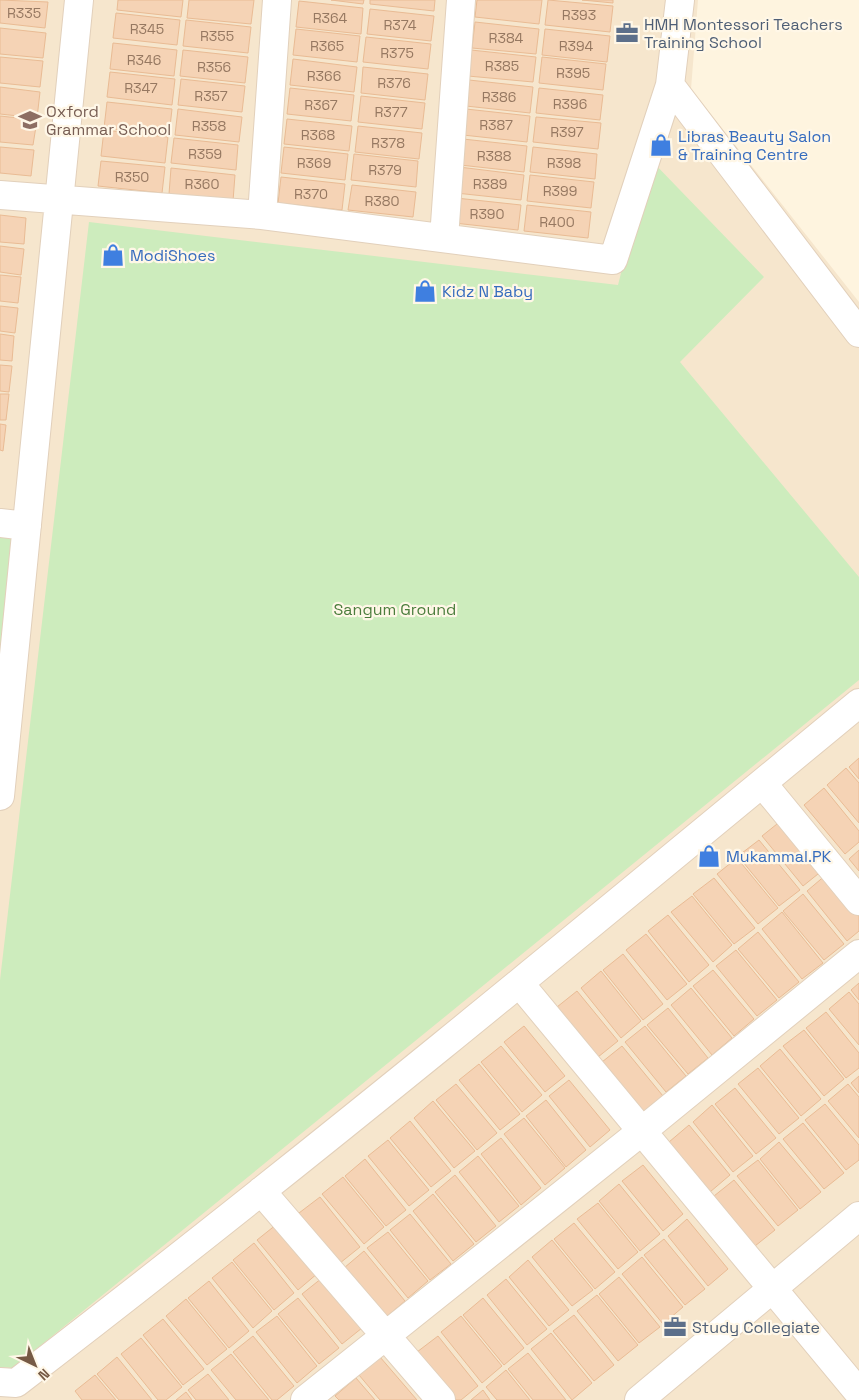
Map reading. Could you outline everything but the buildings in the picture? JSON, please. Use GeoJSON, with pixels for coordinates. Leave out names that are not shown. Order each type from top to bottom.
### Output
{"type":"FeatureCollection","features":[{"type":"Feature","properties":{"kind":"street"},"geometry":{"type":"LineString","coordinates":[[0,796],[6,685],[27,526],[79,0]]}},
{"type":"Feature","properties":{"kind":"street"},"geometry":{"type":"LineString","coordinates":[[262,215],[278,0]]}},
{"type":"Feature","properties":{"kind":"street"},"geometry":{"type":"LineString","coordinates":[[444,238],[461,0]]}},
{"type":"Feature","properties":{"kind":"street"},"geometry":{"type":"LineString","coordinates":[[0,196],[262,215],[613,260],[670,85],[680,0]]}},
{"type":"Feature","properties":{"kind":"street"},"geometry":{"type":"LineString","coordinates":[[670,85],[857,325]]}},
{"type":"Feature","properties":{"kind":"street"},"geometry":{"type":"LineString","coordinates":[[0,523],[27,526]]}},
{"type":"Feature","properties":{"kind":"street"},"geometry":{"type":"LineString","coordinates":[[15,1388],[520,984],[859,703]]}},
{"type":"Feature","properties":{"kind":"street"},"geometry":{"type":"LineString","coordinates":[[762,783],[859,902]]}},
{"type":"Feature","properties":{"kind":"street"},"geometry":{"type":"LineString","coordinates":[[305,1400],[642,1131],[859,954]]}},
{"type":"Feature","properties":{"kind":"street"},"geometry":{"type":"LineString","coordinates":[[520,984],[859,1393]]}},
{"type":"Feature","properties":{"kind":"street"},"geometry":{"type":"LineString","coordinates":[[261,1191],[441,1400]]}},
{"type":"Feature","properties":{"kind":"street"},"geometry":{"type":"LineString","coordinates":[[639,1400],[859,1216]]}},
{"type":"Feature","properties":{"kind":"shaded area"},"geometry":{"type":"Polygon","coordinates":[[[0,0],[698,0],[691,89],[859,302],[859,1400],[0,1400],[0,0]]]}},
{"type":"Feature","properties":{"kind":"green space","name":"Sangum Ground"},"geometry":{"type":"Polygon","coordinates":[[[650,159],[764,277],[680,362],[859,577],[859,680],[13,1368],[0,1367],[0,980],[89,222],[618,285],[650,159]]]}},
{"type":"Feature","properties":{"kind":"green space"},"geometry":{"type":"Polygon","coordinates":[[[0,523],[27,526],[0,685],[0,523]]]}},
{"type":"Feature","properties":{"kind":"place","name":"HMH Montessori Teachers Training School"},"geometry":{"type":"Point","coordinates":[627,33]}},
{"type":"Feature","properties":{"kind":"place","name":"Oxford Grammar School"},"geometry":{"type":"Point","coordinates":[30,120]}},
{"type":"Feature","properties":{"kind":"place","name":"Libras Beauty Salon & Training Centre"},"geometry":{"type":"Point","coordinates":[661,145]}},
{"type":"Feature","properties":{"kind":"place","name":"ModiShoes"},"geometry":{"type":"Point","coordinates":[113,255]}},
{"type":"Feature","properties":{"kind":"place","name":"Kidz N Baby"},"geometry":{"type":"Point","coordinates":[425,291]}},
{"type":"Feature","properties":{"kind":"place","name":"Mukammal.PK"},"geometry":{"type":"Point","coordinates":[709,856]}},
{"type":"Feature","properties":{"kind":"place","name":"Study Collegiate"},"geometry":{"type":"Point","coordinates":[675,1327]}}]}
